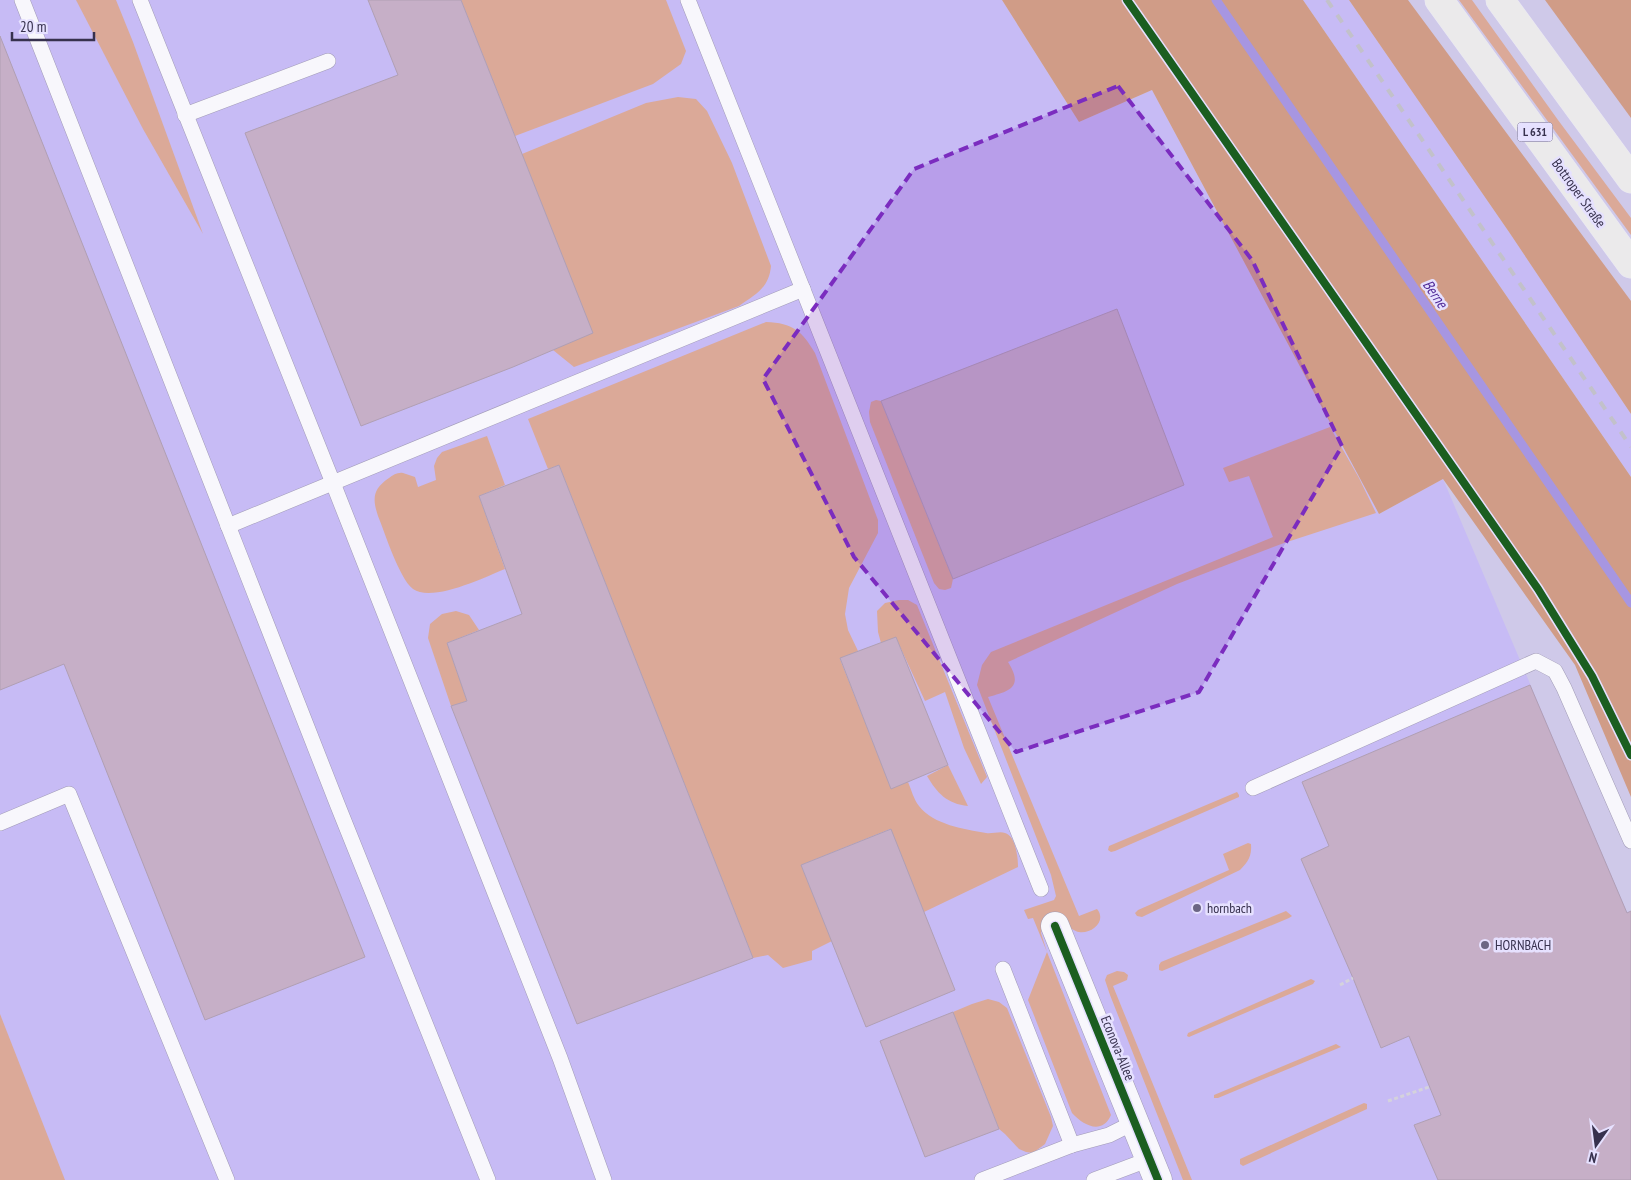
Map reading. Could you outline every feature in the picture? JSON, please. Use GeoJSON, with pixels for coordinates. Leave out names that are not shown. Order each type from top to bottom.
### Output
{"type":"FeatureCollection","features":[{"type":"Feature","properties":{"kind":"main road","name":"Bottroper Straße"},"geometry":{"type":"LineString","coordinates":[[1439,0],[1631,264]]}},
{"type":"Feature","properties":{"kind":"main road"},"geometry":{"type":"LineString","coordinates":[[1500,0],[1631,179]]}},
{"type":"Feature","properties":{"kind":"street","name":"Econova-Allee"},"geometry":{"type":"LineString","coordinates":[[1055,926],[1154,1170]]}},
{"type":"Feature","properties":{"kind":"lane"},"geometry":{"type":"LineString","coordinates":[[22,0],[370,888],[488,1180]]}},
{"type":"Feature","properties":{"kind":"lane"},"geometry":{"type":"LineString","coordinates":[[140,0],[560,1058],[604,1180]]}},
{"type":"Feature","properties":{"kind":"lane"},"geometry":{"type":"LineString","coordinates":[[688,0],[1042,889]]}},
{"type":"Feature","properties":{"kind":"lane"},"geometry":{"type":"LineString","coordinates":[[185,115],[328,61]]}},
{"type":"Feature","properties":{"kind":"lane"},"geometry":{"type":"LineString","coordinates":[[228,526],[803,290]]}},
{"type":"Feature","properties":{"kind":"lane"},"geometry":{"type":"LineString","coordinates":[[1253,788],[1536,661],[1556,671],[1631,842]]}},
{"type":"Feature","properties":{"kind":"lane"},"geometry":{"type":"LineString","coordinates":[[0,823],[69,794],[227,1180]]}},
{"type":"Feature","properties":{"kind":"lane"},"geometry":{"type":"LineString","coordinates":[[1003,969],[1072,1145]]}},
{"type":"Feature","properties":{"kind":"lane"},"geometry":{"type":"LineString","coordinates":[[982,1180],[1072,1145],[1109,1135],[1135,1122]]}},
{"type":"Feature","properties":{"kind":"lane"},"geometry":{"type":"LineString","coordinates":[[1094,1180],[1154,1170]]}},
{"type":"Feature","properties":{"kind":"path"},"geometry":{"type":"LineString","coordinates":[[1340,985],[1353,978]]}},
{"type":"Feature","properties":{"kind":"path"},"geometry":{"type":"LineString","coordinates":[[1388,1101],[1429,1087]]}},
{"type":"Feature","properties":{"kind":"highlighted area"},"geometry":{"type":"Polygon","coordinates":[[[1118,86],[1252,260],[1342,446],[1199,692],[1016,752],[854,557],[763,379],[914,169],[1118,86]]]}},
{"type":"Feature","properties":{"kind":"shaded area"},"geometry":{"type":"Polygon","coordinates":[[[0,0],[1002,0],[1079,122],[1152,90],[1379,514],[1443,479],[1627,912],[1631,911],[1631,1180],[0,1180],[0,0]]]}},
{"type":"Feature","properties":{"kind":"shaded area"},"geometry":{"type":"Polygon","coordinates":[[[76,0],[116,0],[203,234],[143,129],[76,0]]]}},
{"type":"Feature","properties":{"kind":"shaded area"},"geometry":{"type":"Polygon","coordinates":[[[461,0],[666,0],[686,51],[681,64],[653,84],[515,136],[461,0]]]}},
{"type":"Feature","properties":{"kind":"shaded area"},"geometry":{"type":"Polygon","coordinates":[[[1002,0],[1303,0],[1631,477],[1631,797],[1575,665],[1443,479],[1379,514],[1152,90],[1079,122],[1002,0]]]}},
{"type":"Feature","properties":{"kind":"shaded area"},"geometry":{"type":"Polygon","coordinates":[[[1303,0],[1349,0],[1509,232],[1631,414],[1631,477],[1303,0]]]}},
{"type":"Feature","properties":{"kind":"shaded area"},"geometry":{"type":"Polygon","coordinates":[[[1349,0],[1408,0],[1631,301],[1631,414],[1509,232],[1349,0]]]}},
{"type":"Feature","properties":{"kind":"shaded area"},"geometry":{"type":"Polygon","coordinates":[[[1459,0],[1472,0],[1631,218],[1631,235],[1459,0]]]}},
{"type":"Feature","properties":{"kind":"shaded area"},"geometry":{"type":"Polygon","coordinates":[[[1545,0],[1631,0],[1631,118],[1545,0]]]}},
{"type":"Feature","properties":{"kind":"shaded area"},"geometry":{"type":"Polygon","coordinates":[[[678,97],[696,99],[707,111],[732,163],[771,266],[768,280],[761,290],[739,306],[574,367],[553,350],[592,332],[522,154],[646,103],[678,97]]]}},
{"type":"Feature","properties":{"kind":"shaded area"},"geometry":{"type":"Polygon","coordinates":[[[766,322],[790,326],[806,339],[815,353],[878,520],[878,533],[849,588],[845,614],[848,630],[858,651],[840,659],[891,788],[908,782],[919,806],[941,822],[968,830],[988,833],[1003,832],[1009,835],[1016,848],[1018,858],[1018,867],[924,912],[890,829],[801,865],[832,941],[812,951],[812,960],[783,968],[768,955],[753,958],[559,465],[548,469],[528,419],[766,322]]]}},
{"type":"Feature","properties":{"kind":"shaded area"},"geometry":{"type":"Polygon","coordinates":[[[881,401],[953,579],[951,588],[939,589],[934,583],[870,422],[871,402],[881,401]]]}},
{"type":"Feature","properties":{"kind":"shaded area"},"geometry":{"type":"Polygon","coordinates":[[[1330,427],[1359,478],[1376,513],[1284,543],[1177,584],[1008,662],[1015,677],[1013,686],[1009,690],[988,697],[1079,916],[1097,909],[1100,914],[1097,926],[1089,931],[1077,932],[1064,925],[1042,929],[1041,933],[1047,952],[1033,918],[1028,919],[1024,910],[1054,900],[1056,896],[1051,875],[977,685],[982,665],[991,652],[1273,537],[1249,476],[1229,482],[1223,468],[1330,427]]]}},
{"type":"Feature","properties":{"kind":"shaded area"},"geometry":{"type":"Polygon","coordinates":[[[487,436],[505,485],[479,496],[505,569],[472,583],[445,591],[433,593],[413,589],[398,566],[388,544],[378,516],[375,494],[384,482],[399,473],[415,477],[418,487],[436,480],[434,466],[442,452],[487,436]]]}},
{"type":"Feature","properties":{"kind":"shaded area"},"geometry":{"type":"Polygon","coordinates":[[[908,600],[917,605],[987,777],[981,784],[964,748],[945,692],[925,701],[896,638],[881,643],[878,632],[877,611],[885,603],[908,600]]]}},
{"type":"Feature","properties":{"kind":"shaded area"},"geometry":{"type":"Polygon","coordinates":[[[456,611],[469,615],[479,630],[447,643],[467,701],[451,706],[428,638],[430,624],[442,614],[456,611]]]}},
{"type":"Feature","properties":{"kind":"shaded area"},"geometry":{"type":"Polygon","coordinates":[[[948,765],[968,806],[954,803],[943,797],[927,776],[948,765]]]}},
{"type":"Feature","properties":{"kind":"shaded area"},"geometry":{"type":"Polygon","coordinates":[[[1237,792],[1239,797],[1115,851],[1111,852],[1108,850],[1109,846],[1237,792]]]}},
{"type":"Feature","properties":{"kind":"shaded area"},"geometry":{"type":"Polygon","coordinates":[[[1248,843],[1251,844],[1250,855],[1240,870],[1142,917],[1137,916],[1135,913],[1229,870],[1223,854],[1248,843]]]}},
{"type":"Feature","properties":{"kind":"shaded area"},"geometry":{"type":"Polygon","coordinates":[[[1286,911],[1292,916],[1162,971],[1159,970],[1161,962],[1286,911]]]}},
{"type":"Feature","properties":{"kind":"shaded area"},"geometry":{"type":"Polygon","coordinates":[[[1047,952],[1111,1115],[1103,1125],[1098,1127],[1087,1125],[1072,1113],[1028,1000],[1047,952]]]}},
{"type":"Feature","properties":{"kind":"shaded area"},"geometry":{"type":"Polygon","coordinates":[[[1117,971],[1128,975],[1127,980],[1113,986],[1192,1180],[1183,1180],[1110,995],[1105,980],[1107,975],[1117,971]]]}},
{"type":"Feature","properties":{"kind":"shaded area"},"geometry":{"type":"Polygon","coordinates":[[[1311,979],[1315,981],[1313,984],[1189,1037],[1187,1036],[1188,1033],[1311,979]]]}},
{"type":"Feature","properties":{"kind":"shaded area"},"geometry":{"type":"Polygon","coordinates":[[[988,999],[999,1002],[1007,1008],[1051,1117],[1053,1126],[1045,1144],[1033,1153],[1019,1149],[999,1129],[953,1012],[988,999]]]}},
{"type":"Feature","properties":{"kind":"shaded area"},"geometry":{"type":"Polygon","coordinates":[[[0,1014],[65,1180],[0,1180],[0,1014]]]}},
{"type":"Feature","properties":{"kind":"shaded area"},"geometry":{"type":"Polygon","coordinates":[[[1336,1044],[1341,1047],[1214,1098],[1214,1095],[1336,1044]]]}},
{"type":"Feature","properties":{"kind":"shaded area"},"geometry":{"type":"Polygon","coordinates":[[[1364,1103],[1367,1104],[1367,1109],[1243,1166],[1240,1164],[1240,1159],[1364,1103]]]}},
{"type":"Feature","properties":{"kind":"building"},"geometry":{"type":"Polygon","coordinates":[[[368,0],[461,0],[593,333],[513,367],[361,426],[245,133],[398,75],[368,0]]]}},
{"type":"Feature","properties":{"kind":"building"},"geometry":{"type":"Polygon","coordinates":[[[0,36],[365,957],[205,1020],[64,664],[0,690],[0,36]]]}},
{"type":"Feature","properties":{"kind":"building"},"geometry":{"type":"Polygon","coordinates":[[[1117,309],[1184,485],[953,579],[881,401],[1117,309]]]}},
{"type":"Feature","properties":{"kind":"building"},"geometry":{"type":"Polygon","coordinates":[[[559,465],[753,958],[577,1024],[451,706],[467,701],[447,643],[522,614],[479,496],[559,465]]]}},
{"type":"Feature","properties":{"kind":"building"},"geometry":{"type":"Polygon","coordinates":[[[896,637],[948,765],[891,789],[840,658],[896,637]]]}},
{"type":"Feature","properties":{"kind":"building","name":"HORNBACH"},"geometry":{"type":"Polygon","coordinates":[[[1530,685],[1627,913],[1631,911],[1631,1180],[1438,1180],[1414,1125],[1441,1115],[1409,1036],[1381,1048],[1353,978],[1301,859],[1329,846],[1302,782],[1530,685]]]}},
{"type":"Feature","properties":{"kind":"building"},"geometry":{"type":"Polygon","coordinates":[[[891,829],[955,990],[866,1027],[801,865],[891,829]]]}},
{"type":"Feature","properties":{"kind":"building"},"geometry":{"type":"Polygon","coordinates":[[[953,1012],[999,1129],[925,1157],[880,1041],[953,1012]]]}},
{"type":"Feature","properties":{"kind":"waterway","name":"Berne"},"geometry":{"type":"LineString","coordinates":[[1216,0],[1631,603]]}},
{"type":"Feature","properties":{"kind":"railway"},"geometry":{"type":"LineString","coordinates":[[1327,0],[1631,447]]}},
{"type":"Feature","properties":{"kind":"cycle path"},"geometry":{"type":"LineString","coordinates":[[1127,0],[1538,589],[1592,676],[1631,755]]}},
{"type":"Feature","properties":{"kind":"cycle path"},"geometry":{"type":"LineString","coordinates":[[1055,926],[1158,1180]]}},
{"type":"Feature","properties":{"kind":"place","name":"hornbach"},"geometry":{"type":"Point","coordinates":[1197,908]}},
{"type":"Feature","properties":{"kind":"place","name":"HORNBACH"},"geometry":{"type":"Point","coordinates":[1485,945]}}]}
